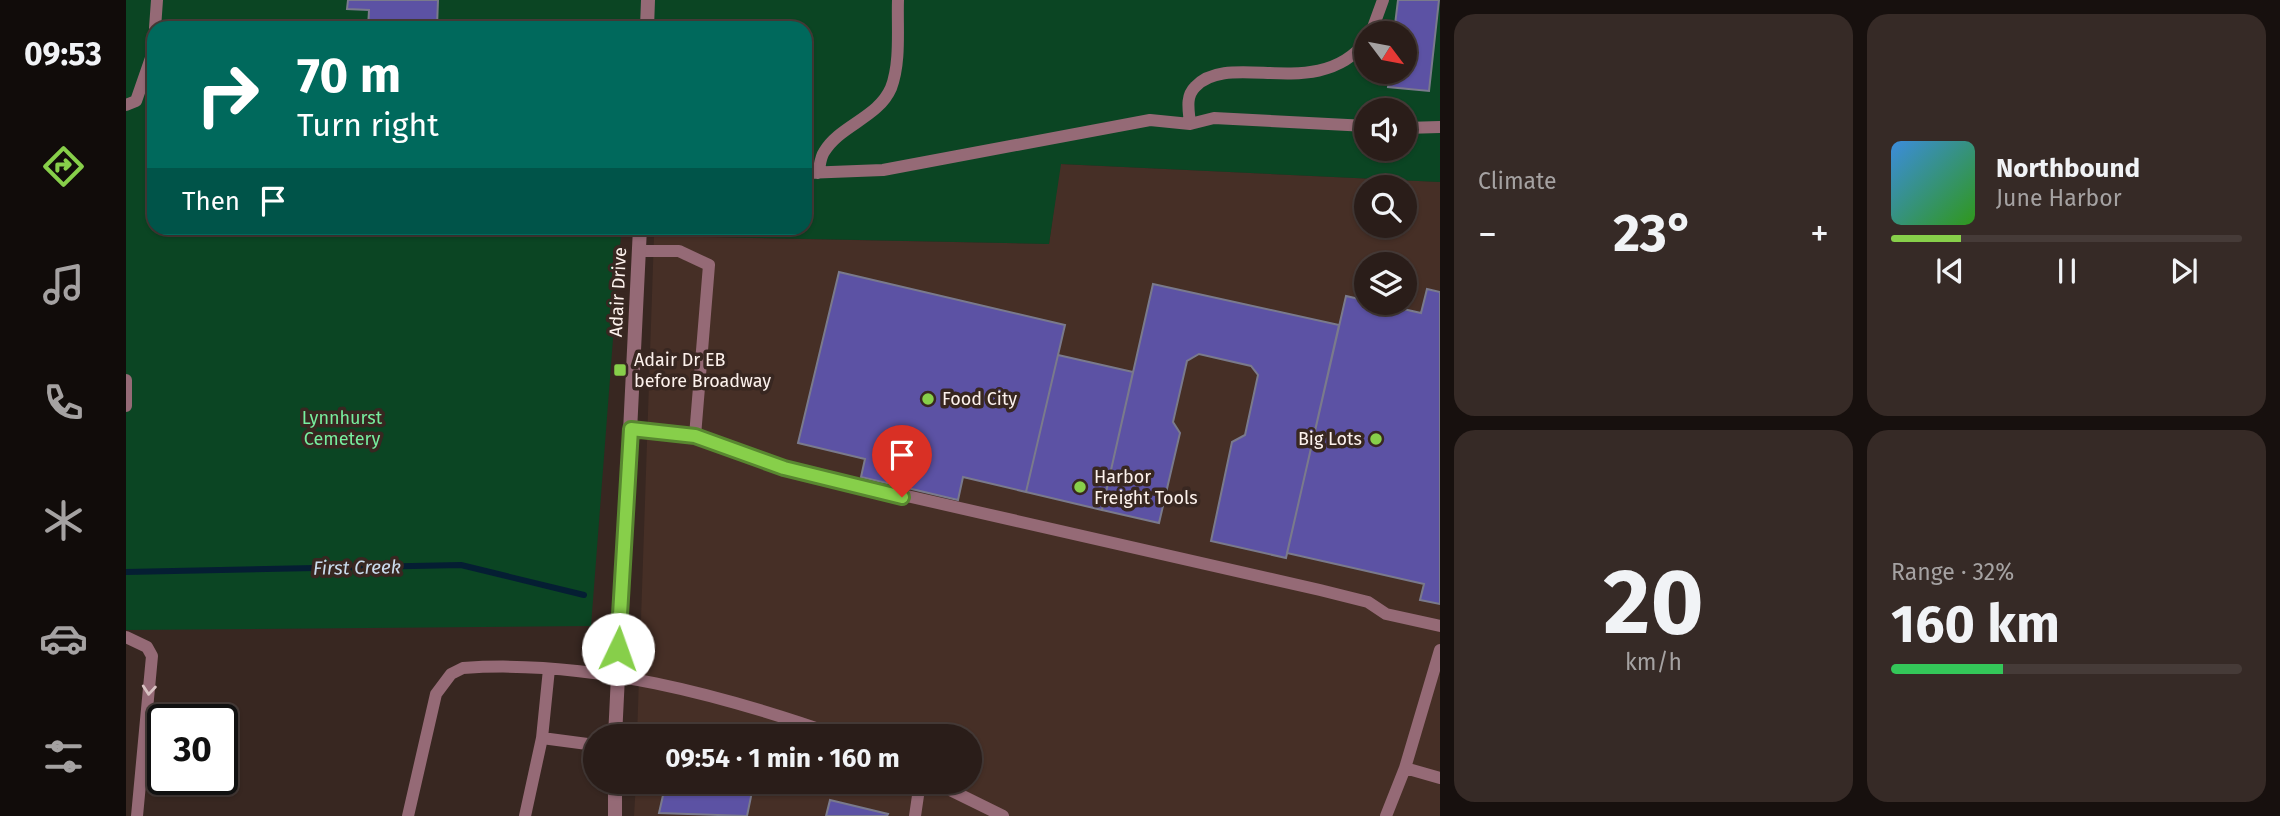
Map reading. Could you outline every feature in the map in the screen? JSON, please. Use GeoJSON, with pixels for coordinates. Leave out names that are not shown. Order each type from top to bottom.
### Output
{"type":"FeatureCollection","features":[{"type":"Feature","properties":{"kind":"street"},"geometry":{"type":"LineString","coordinates":[[647,21],[648,0]]}},
{"type":"Feature","properties":{"kind":"street","name":"Adair Drive"},"geometry":{"type":"LineString","coordinates":[[615,724],[640,235]]}},
{"type":"Feature","properties":{"kind":"street"},"geometry":{"type":"LineString","coordinates":[[615,794],[616,816]]}},
{"type":"Feature","properties":{"kind":"lane"},"geometry":{"type":"LineString","coordinates":[[156,21],[157,0]]}},
{"type":"Feature","properties":{"kind":"lane"},"geometry":{"type":"LineString","coordinates":[[812,173],[823,152],[844,131],[878,106],[891,88],[895,65],[898,0]]}},
{"type":"Feature","properties":{"kind":"lane"},"geometry":{"type":"LineString","coordinates":[[1375,21],[1383,0]]}},
{"type":"Feature","properties":{"kind":"lane"},"geometry":{"type":"LineString","coordinates":[[1190,124],[1188,100],[1193,88],[1203,80],[1218,75],[1274,75],[1332,68],[1354,54]]}},
{"type":"Feature","properties":{"kind":"lane"},"geometry":{"type":"LineString","coordinates":[[126,105],[136,101],[147,69]]}},
{"type":"Feature","properties":{"kind":"lane"},"geometry":{"type":"LineString","coordinates":[[812,173],[883,170],[1150,120],[1190,124],[1214,118],[1354,126]]}},
{"type":"Feature","properties":{"kind":"lane"},"geometry":{"type":"LineString","coordinates":[[1417,128],[1440,127]]}},
{"type":"Feature","properties":{"kind":"lane"},"geometry":{"type":"LineString","coordinates":[[639,251],[679,251],[709,265],[695,436]]}},
{"type":"Feature","properties":{"kind":"lane"},"geometry":{"type":"LineString","coordinates":[[126,380],[126,406]]}},
{"type":"Feature","properties":{"kind":"lane"},"geometry":{"type":"LineString","coordinates":[[631,429],[695,436],[784,468],[1320,590],[1368,603],[1386,614],[1440,626]]}},
{"type":"Feature","properties":{"kind":"lane"},"geometry":{"type":"LineString","coordinates":[[126,637],[148,647],[152,656],[137,816]]}},
{"type":"Feature","properties":{"kind":"lane"},"geometry":{"type":"LineString","coordinates":[[1386,816],[1405,768],[1440,650]]}},
{"type":"Feature","properties":{"kind":"lane"},"geometry":{"type":"LineString","coordinates":[[408,816],[430,713],[442,682],[463,668],[549,669],[616,676],[752,709],[800,724]]}},
{"type":"Feature","properties":{"kind":"lane"},"geometry":{"type":"LineString","coordinates":[[525,816],[542,738],[549,669]]}},
{"type":"Feature","properties":{"kind":"lane"},"geometry":{"type":"LineString","coordinates":[[542,738],[583,743]]}},
{"type":"Feature","properties":{"kind":"lane"},"geometry":{"type":"LineString","coordinates":[[1405,768],[1440,778]]}},
{"type":"Feature","properties":{"kind":"lane"},"geometry":{"type":"LineString","coordinates":[[915,816],[918,794]]}},
{"type":"Feature","properties":{"kind":"lane"},"geometry":{"type":"LineString","coordinates":[[958,794],[1003,816]]}},
{"type":"Feature","properties":{"kind":"shaded area"},"geometry":{"type":"Polygon","coordinates":[[[1060,164],[1354,178],[1354,238],[1417,238],[1417,181],[1440,182],[1440,816],[634,816],[635,794],[982,794],[982,724],[637,724],[654,236],[1049,244],[1060,164]]]}},
{"type":"Feature","properties":{"kind":"green space","name":"Lynnhurst Cemetery"},"geometry":{"type":"Polygon","coordinates":[[[126,0],[1440,0],[1440,182],[1417,181],[1417,175],[1354,175],[1354,178],[1061,164],[1049,244],[621,235],[591,626],[126,630],[126,0]]]}},
{"type":"Feature","properties":{"kind":"building"},"geometry":{"type":"Polygon","coordinates":[[[348,0],[438,0],[437,21],[368,21],[369,10],[347,9],[348,0]]]}},
{"type":"Feature","properties":{"kind":"building"},"geometry":{"type":"Polygon","coordinates":[[[1398,0],[1439,0],[1429,91],[1388,87],[1388,84],[1418,84],[1418,21],[1395,21],[1398,0]]]}},
{"type":"Feature","properties":{"kind":"building","name":"Food City"},"geometry":{"type":"Polygon","coordinates":[[[839,272],[1065,325],[1026,492],[963,477],[958,500],[861,477],[865,459],[798,443],[839,272]]]}},
{"type":"Feature","properties":{"kind":"building"},"geometry":{"type":"Polygon","coordinates":[[[1153,284],[1339,325],[1286,558],[1211,541],[1232,442],[1245,435],[1258,375],[1251,366],[1199,354],[1187,361],[1173,422],[1180,433],[1159,523],[1102,510],[1153,284]]]}},
{"type":"Feature","properties":{"kind":"building","name":"Big Lots"},"geometry":{"type":"Polygon","coordinates":[[[1427,289],[1440,292],[1440,604],[1420,600],[1424,584],[1287,553],[1346,296],[1354,298],[1354,315],[1421,313],[1427,289]]]}},
{"type":"Feature","properties":{"kind":"building"},"geometry":{"type":"Polygon","coordinates":[[[1058,355],[1133,372],[1102,510],[1026,492],[1058,355]]]}},
{"type":"Feature","properties":{"kind":"building"},"geometry":{"type":"Polygon","coordinates":[[[663,794],[752,794],[747,816],[659,813],[663,794]]]}},
{"type":"Feature","properties":{"kind":"building"},"geometry":{"type":"Polygon","coordinates":[[[830,800],[888,814],[826,816],[830,800]]]}},
{"type":"Feature","properties":{"kind":"waterway","name":"First Creek"},"geometry":{"type":"LineString","coordinates":[[126,572],[461,565],[584,595]]}},
{"type":"Feature","properties":{"kind":"place","name":"Adair Dr EB before Broadway"},"geometry":{"type":"Point","coordinates":[620,370]}},
{"type":"Feature","properties":{"kind":"place","name":"Food City"},"geometry":{"type":"Point","coordinates":[928,399]}},
{"type":"Feature","properties":{"kind":"place","name":"Big Lots"},"geometry":{"type":"Point","coordinates":[1376,439]}},
{"type":"Feature","properties":{"kind":"place","name":"Harbor Freight Tools"},"geometry":{"type":"Point","coordinates":[1080,487]}},
{"type":"Feature","properties":{"kind":"route"},"geometry":{"type":"LineString","coordinates":[[618,649],[631,429],[695,436],[784,468],[902,497]]}}]}
